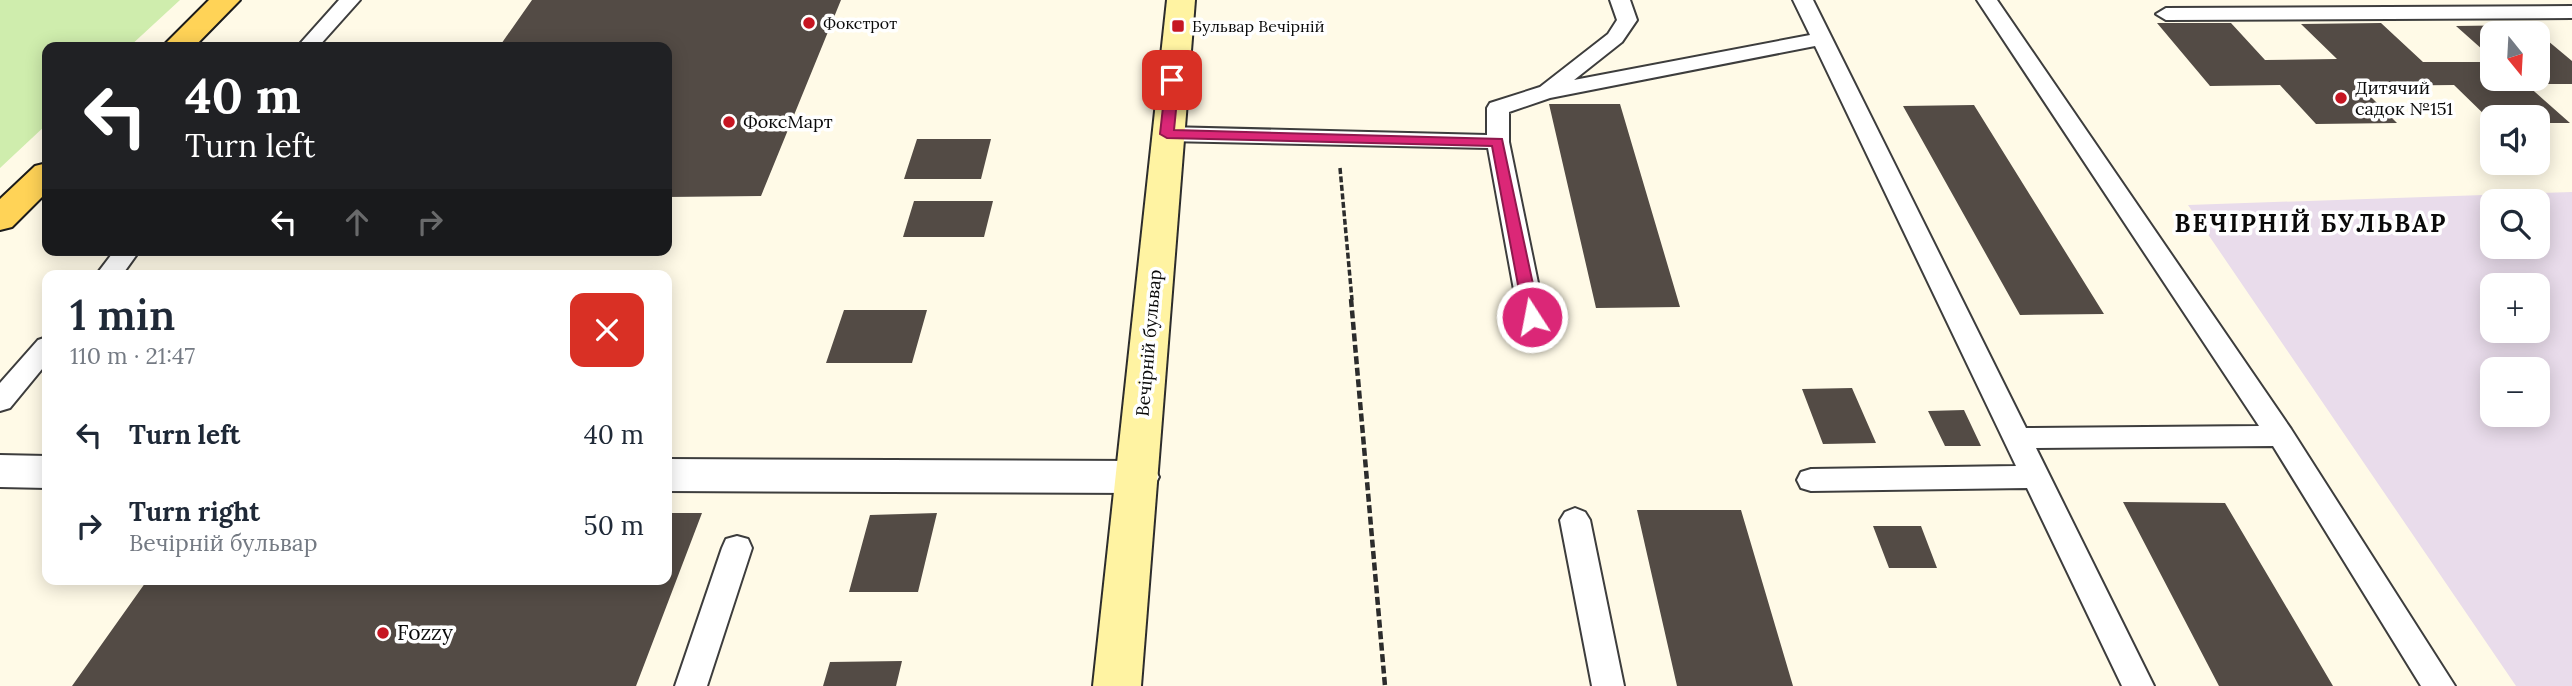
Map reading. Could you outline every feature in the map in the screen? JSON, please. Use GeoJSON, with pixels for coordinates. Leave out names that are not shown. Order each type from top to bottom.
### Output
{"type":"FeatureCollection","features":[{"type":"Feature","properties":{"kind":"main road"},"geometry":{"type":"LineString","coordinates":[[182,42],[226,0]]}},
{"type":"Feature","properties":{"kind":"main road"},"geometry":{"type":"LineString","coordinates":[[0,219],[42,178]]}},
{"type":"Feature","properties":{"kind":"street","name":"Вечірній бульвар"},"geometry":{"type":"LineString","coordinates":[[1117,686],[1181,0]]}},
{"type":"Feature","properties":{"kind":"street"},"geometry":{"type":"LineString","coordinates":[[0,471],[42,472]]}},
{"type":"Feature","properties":{"kind":"street"},"geometry":{"type":"LineString","coordinates":[[672,475],[1138,477]]}},
{"type":"Feature","properties":{"kind":"lane"},"geometry":{"type":"LineString","coordinates":[[312,42],[350,0]]}},
{"type":"Feature","properties":{"kind":"lane"},"geometry":{"type":"LineString","coordinates":[[1545,92],[1615,38],[1627,20],[1620,0]]}},
{"type":"Feature","properties":{"kind":"lane"},"geometry":{"type":"LineString","coordinates":[[1803,0],[2138,686]]}},
{"type":"Feature","properties":{"kind":"lane"},"geometry":{"type":"LineString","coordinates":[[1987,0],[2281,436],[2439,686]]}},
{"type":"Feature","properties":{"kind":"lane"},"geometry":{"type":"LineString","coordinates":[[2166,14],[2572,12]]}},
{"type":"Feature","properties":{"kind":"lane"},"geometry":{"type":"LineString","coordinates":[[1532,317],[1498,142],[1498,108],[1545,92],[1822,39]]}},
{"type":"Feature","properties":{"kind":"lane"},"geometry":{"type":"LineString","coordinates":[[1167,134],[1498,142]]}},
{"type":"Feature","properties":{"kind":"lane"},"geometry":{"type":"LineString","coordinates":[[112,270],[123,256]]}},
{"type":"Feature","properties":{"kind":"lane"},"geometry":{"type":"LineString","coordinates":[[0,401],[42,352]]}},
{"type":"Feature","properties":{"kind":"lane"},"geometry":{"type":"LineString","coordinates":[[2017,438],[2281,436]]}},
{"type":"Feature","properties":{"kind":"lane"},"geometry":{"type":"LineString","coordinates":[[1811,480],[2036,477]]}},
{"type":"Feature","properties":{"kind":"lane"},"geometry":{"type":"LineString","coordinates":[[1575,520],[1608,686]]}},
{"type":"Feature","properties":{"kind":"lane"},"geometry":{"type":"LineString","coordinates":[[691,686],[737,548]]}},
{"type":"Feature","properties":{"kind":"path"},"geometry":{"type":"LineString","coordinates":[[1337,139],[1385,686]]}},
{"type":"Feature","properties":{"kind":"shaded area"},"geometry":{"type":"Polygon","coordinates":[[[2572,192],[2572,686],[2516,686],[2188,205],[2480,195],[2480,259],[2550,259],[2550,193],[2572,192]]]}},
{"type":"Feature","properties":{"kind":"green space"},"geometry":{"type":"Polygon","coordinates":[[[0,0],[180,0],[134,42],[42,42],[42,129],[0,168],[0,0]]]}},
{"type":"Feature","properties":{"kind":"building","name":"ФоксМарт"},"geometry":{"type":"Polygon","coordinates":[[[532,0],[841,0],[761,196],[672,197],[672,42],[503,42],[532,0]]]}},
{"type":"Feature","properties":{"kind":"building"},"geometry":{"type":"Polygon","coordinates":[[[2157,23],[2231,23],[2265,60],[2337,59],[2301,24],[2381,23],[2423,62],[2480,62],[2480,91],[2534,91],[2550,105],[2480,105],[2480,110],[2454,85],[2360,86],[2397,123],[2316,124],[2280,85],[2210,86],[2157,23]]]}},
{"type":"Feature","properties":{"kind":"building"},"geometry":{"type":"Polygon","coordinates":[[[2456,26],[2480,26],[2480,47],[2456,26]]]}},
{"type":"Feature","properties":{"kind":"building"},"geometry":{"type":"Polygon","coordinates":[[[2550,43],[2572,61],[2572,84],[2550,84],[2550,43]]]}},
{"type":"Feature","properties":{"kind":"building"},"geometry":{"type":"Polygon","coordinates":[[[1549,104],[1620,104],[1680,307],[1596,308],[1549,104]]]}},
{"type":"Feature","properties":{"kind":"building"},"geometry":{"type":"Polygon","coordinates":[[[1974,105],[2104,314],[2020,315],[1903,106],[1974,105]]]}},
{"type":"Feature","properties":{"kind":"building"},"geometry":{"type":"Polygon","coordinates":[[[2550,105],[2570,123],[2550,123],[2550,105]]]}},
{"type":"Feature","properties":{"kind":"building"},"geometry":{"type":"Polygon","coordinates":[[[917,139],[991,139],[981,179],[904,179],[917,139]]]}},
{"type":"Feature","properties":{"kind":"building"},"geometry":{"type":"Polygon","coordinates":[[[914,201],[993,201],[984,237],[903,237],[914,201]]]}},
{"type":"Feature","properties":{"kind":"building"},"geometry":{"type":"Polygon","coordinates":[[[844,310],[927,310],[912,363],[826,363],[844,310]]]}},
{"type":"Feature","properties":{"kind":"building"},"geometry":{"type":"Polygon","coordinates":[[[1852,388],[1876,443],[1823,444],[1802,389],[1852,388]]]}},
{"type":"Feature","properties":{"kind":"building"},"geometry":{"type":"Polygon","coordinates":[[[1964,410],[1981,446],[1945,446],[1928,411],[1964,410]]]}},
{"type":"Feature","properties":{"kind":"building"},"geometry":{"type":"Polygon","coordinates":[[[2123,502],[2225,503],[2333,686],[2219,686],[2123,502]]]}},
{"type":"Feature","properties":{"kind":"building"},"geometry":{"type":"Polygon","coordinates":[[[1637,510],[1741,510],[1793,686],[1677,686],[1637,510]]]}},
{"type":"Feature","properties":{"kind":"building","name":"Fozzy"},"geometry":{"type":"Polygon","coordinates":[[[672,513],[702,513],[636,686],[72,686],[144,585],[672,585],[672,513]]]}},
{"type":"Feature","properties":{"kind":"building"},"geometry":{"type":"Polygon","coordinates":[[[937,513],[918,592],[849,592],[870,515],[937,513]]]}},
{"type":"Feature","properties":{"kind":"building"},"geometry":{"type":"Polygon","coordinates":[[[1873,526],[1921,526],[1937,568],[1889,568],[1873,526]]]}},
{"type":"Feature","properties":{"kind":"building"},"geometry":{"type":"Polygon","coordinates":[[[902,661],[896,686],[823,686],[830,662],[902,661]]]}},
{"type":"Feature","properties":{"kind":"place","name":"Фокстрот"},"geometry":{"type":"Point","coordinates":[809,23]}},
{"type":"Feature","properties":{"kind":"place","name":"Бульвар Вечірній"},"geometry":{"type":"Point","coordinates":[1178,26]}},
{"type":"Feature","properties":{"kind":"place","name":"Дитячий садок №151"},"geometry":{"type":"Point","coordinates":[2341,98]}},
{"type":"Feature","properties":{"kind":"place","name":"ФоксМарт"},"geometry":{"type":"Point","coordinates":[729,122]}},
{"type":"Feature","properties":{"kind":"place","name":"Fozzy"},"geometry":{"type":"Point","coordinates":[383,633]}},
{"type":"Feature","properties":{"kind":"district","name":"ВЕЧІРНІЙ БУЛЬВАР"},"geometry":{"type":"Point","coordinates":[2311,224]}},
{"type":"Feature","properties":{"kind":"route"},"geometry":{"type":"LineString","coordinates":[[1172,80],[1167,134],[1498,142],[1532,317]]}}]}
